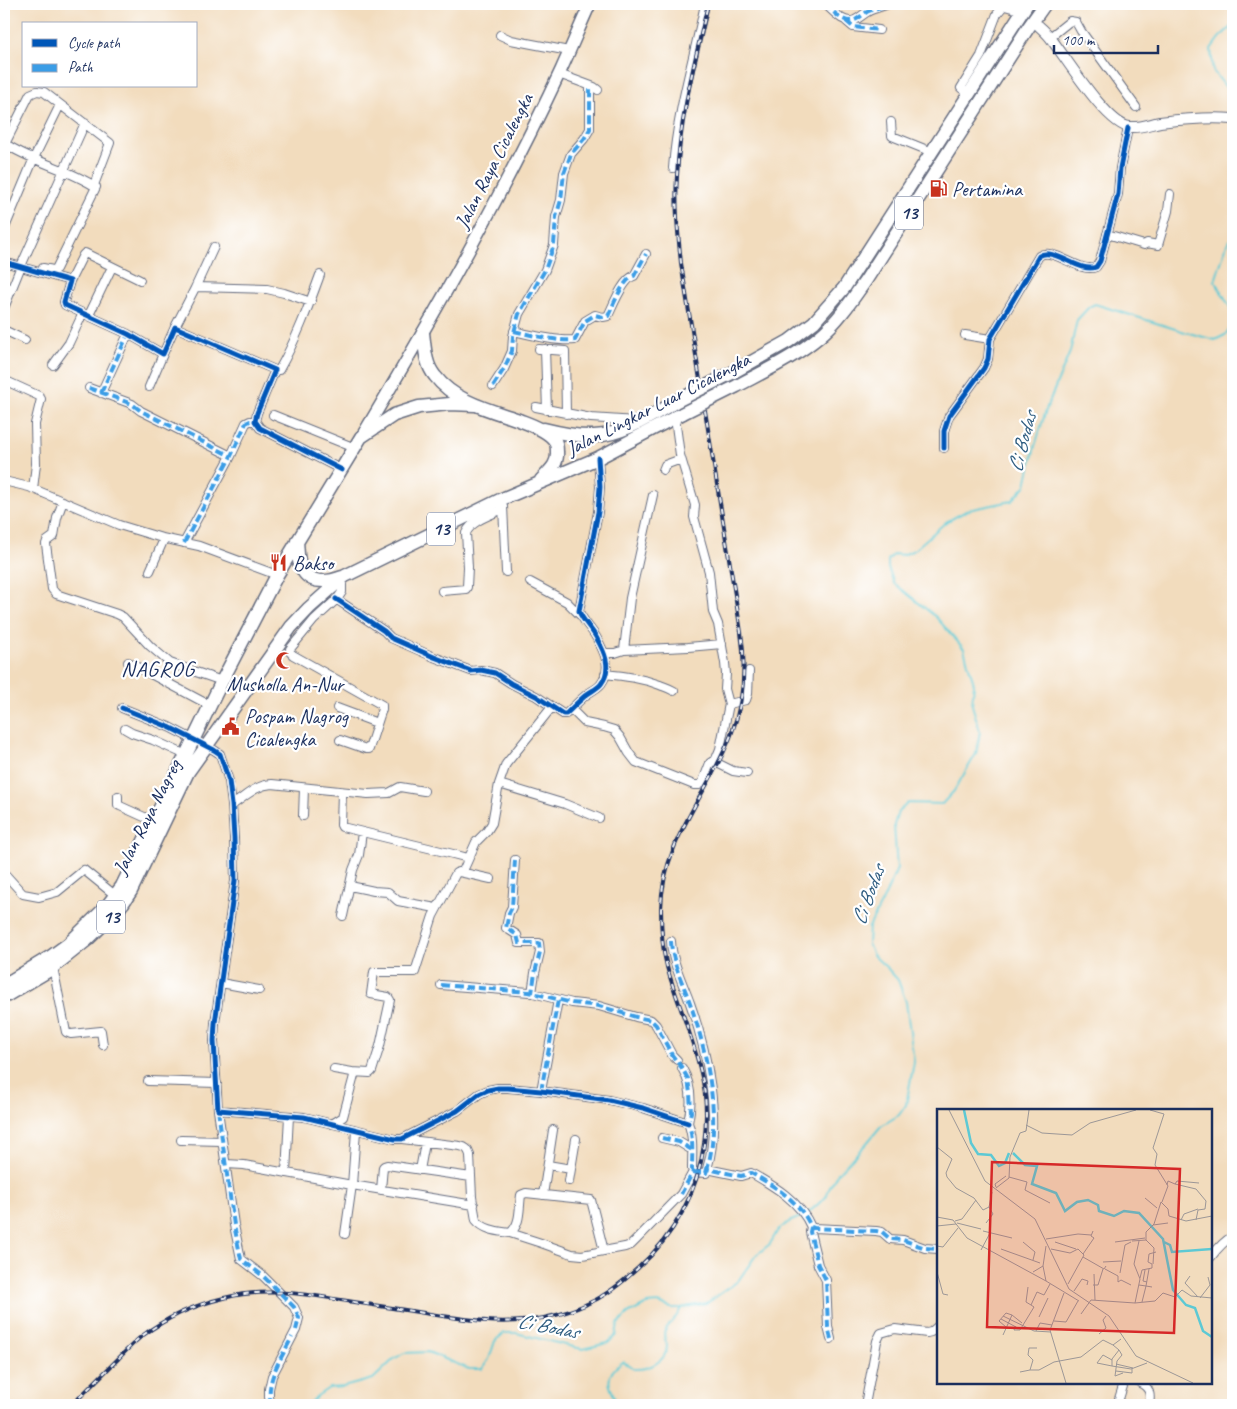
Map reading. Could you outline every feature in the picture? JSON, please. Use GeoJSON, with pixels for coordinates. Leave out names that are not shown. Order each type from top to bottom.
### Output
{"type":"FeatureCollection","features":[{"type":"Feature","properties":{"kind":"highway","name":"Jalan Lingkar Luar Cicalengka"},"geometry":{"type":"LineString","coordinates":[[207,746],[291,627],[343,578],[502,504],[537,484],[598,458],[778,364],[820,337],[836,320],[866,280],[1045,4]]}},
{"type":"Feature","properties":{"kind":"highway","name":"Jalan Lingkar Luar Cicalengka"},"geometry":{"type":"LineString","coordinates":[[537,427],[566,434],[594,436],[614,433],[641,421],[730,374],[789,341],[814,322],[844,288],[969,94],[1022,6]]}},
{"type":"Feature","properties":{"kind":"highway"},"geometry":{"type":"LineString","coordinates":[[423,333],[428,366],[434,375],[455,394],[476,405]]}},
{"type":"Feature","properties":{"kind":"highway","name":"13"},"geometry":{"type":"LineString","coordinates":[[194,739],[277,575],[358,443],[394,415],[418,406],[476,405],[537,427]]}},
{"type":"Feature","properties":{"kind":"highway"},"geometry":{"type":"LineString","coordinates":[[537,427],[554,439],[557,446],[557,459],[554,467],[537,484]]}},
{"type":"Feature","properties":{"kind":"highway"},"geometry":{"type":"LineString","coordinates":[[297,541],[298,558],[302,569],[309,577],[321,582],[343,578]]}},
{"type":"Feature","properties":{"kind":"highway","name":"Jalan Raya Nagreg"},"geometry":{"type":"LineString","coordinates":[[4,985],[68,944],[116,896],[194,739]]}},
{"type":"Feature","properties":{"kind":"highway","name":"Jalan Raya Nagreg"},"geometry":{"type":"LineString","coordinates":[[4,997],[53,967],[87,940],[123,903],[188,772],[207,746]]}},
{"type":"Feature","properties":{"kind":"main road","name":"Jalan Raya Cicalengka"},"geometry":{"type":"LineString","coordinates":[[358,443],[423,333],[476,236],[560,74],[590,4]]}},
{"type":"Feature","properties":{"kind":"street"},"geometry":{"type":"LineString","coordinates":[[673,168],[682,103],[705,4]]}},
{"type":"Feature","properties":{"kind":"street"},"geometry":{"type":"LineString","coordinates":[[825,4],[853,27],[879,30]]}},
{"type":"Feature","properties":{"kind":"street"},"geometry":{"type":"LineString","coordinates":[[846,21],[856,20],[871,10],[888,4]]}},
{"type":"Feature","properties":{"kind":"street"},"geometry":{"type":"LineString","coordinates":[[1001,4],[1022,6]]}},
{"type":"Feature","properties":{"kind":"street"},"geometry":{"type":"LineString","coordinates":[[969,94],[961,88],[980,56],[997,14],[1005,4]]}},
{"type":"Feature","properties":{"kind":"street"},"geometry":{"type":"LineString","coordinates":[[1050,37],[1070,21],[1076,22],[1086,39],[1136,107]]}},
{"type":"Feature","properties":{"kind":"street"},"geometry":{"type":"LineString","coordinates":[[1039,26],[1050,37],[1091,94],[1119,124],[1128,128],[1199,118],[1233,119]]}},
{"type":"Feature","properties":{"kind":"street"},"geometry":{"type":"LineString","coordinates":[[500,35],[517,42],[569,52]]}},
{"type":"Feature","properties":{"kind":"street"},"geometry":{"type":"LineString","coordinates":[[560,74],[598,90]]}},
{"type":"Feature","properties":{"kind":"street"},"geometry":{"type":"LineString","coordinates":[[493,386],[512,351],[514,331],[519,314],[545,270],[554,245],[556,217],[561,200],[564,173],[570,156],[590,129],[590,86]]}},
{"type":"Feature","properties":{"kind":"street"},"geometry":{"type":"LineString","coordinates":[[4,262],[56,269],[95,190],[96,187],[94,185],[110,143],[44,92],[40,90],[30,94],[5,143],[34,158],[64,169],[94,185]]}},
{"type":"Feature","properties":{"kind":"street"},"geometry":{"type":"LineString","coordinates":[[4,230],[7,214],[60,105]]}},
{"type":"Feature","properties":{"kind":"street"},"geometry":{"type":"LineString","coordinates":[[891,122],[892,136],[932,152]]}},
{"type":"Feature","properties":{"kind":"street"},"geometry":{"type":"LineString","coordinates":[[4,308],[84,123]]}},
{"type":"Feature","properties":{"kind":"street"},"geometry":{"type":"LineString","coordinates":[[944,448],[944,431],[949,416],[986,364],[990,339],[1040,256],[1043,253],[1050,254],[1086,269],[1096,267],[1100,261],[1118,194],[1120,168],[1128,128]]}},
{"type":"Feature","properties":{"kind":"street"},"geometry":{"type":"LineString","coordinates":[[1107,234],[1144,246],[1147,243],[1158,245],[1168,211],[1170,194]]}},
{"type":"Feature","properties":{"kind":"street"},"geometry":{"type":"LineString","coordinates":[[149,388],[175,327],[214,247]]}},
{"type":"Feature","properties":{"kind":"street"},"geometry":{"type":"LineString","coordinates":[[140,280],[84,253],[70,281],[64,302],[65,305],[128,334],[163,354]]}},
{"type":"Feature","properties":{"kind":"street"},"geometry":{"type":"LineString","coordinates":[[514,331],[550,339],[576,340],[585,321],[596,315],[608,316],[619,294],[629,278],[634,276],[646,254]]}},
{"type":"Feature","properties":{"kind":"street"},"geometry":{"type":"LineString","coordinates":[[4,257],[70,281]]}},
{"type":"Feature","properties":{"kind":"street"},"geometry":{"type":"LineString","coordinates":[[54,365],[69,343],[112,267]]}},
{"type":"Feature","properties":{"kind":"street"},"geometry":{"type":"LineString","coordinates":[[255,421],[275,370],[278,370],[296,337],[320,275]]}},
{"type":"Feature","properties":{"kind":"street"},"geometry":{"type":"LineString","coordinates":[[194,288],[267,289],[311,302]]}},
{"type":"Feature","properties":{"kind":"street"},"geometry":{"type":"LineString","coordinates":[[175,327],[275,370]]}},
{"type":"Feature","properties":{"kind":"street"},"geometry":{"type":"LineString","coordinates":[[4,330],[25,340]]}},
{"type":"Feature","properties":{"kind":"street"},"geometry":{"type":"LineString","coordinates":[[101,392],[128,334]]}},
{"type":"Feature","properties":{"kind":"street"},"geometry":{"type":"LineString","coordinates":[[965,335],[990,339]]}},
{"type":"Feature","properties":{"kind":"street"},"geometry":{"type":"LineString","coordinates":[[547,410],[542,349],[565,351],[566,414]]}},
{"type":"Feature","properties":{"kind":"street"},"geometry":{"type":"LineString","coordinates":[[4,380],[39,396],[41,399],[35,424],[36,464],[33,489]]}},
{"type":"Feature","properties":{"kind":"street"},"geometry":{"type":"LineString","coordinates":[[89,388],[132,404],[141,411],[231,456]]}},
{"type":"Feature","properties":{"kind":"street"},"geometry":{"type":"LineString","coordinates":[[536,407],[591,418],[641,421]]}},
{"type":"Feature","properties":{"kind":"street"},"geometry":{"type":"LineString","coordinates":[[273,415],[358,443]]}},
{"type":"Feature","properties":{"kind":"street"},"geometry":{"type":"LineString","coordinates":[[571,709],[585,723],[614,730],[636,762],[694,785],[699,786],[702,784],[710,763],[715,761],[720,749],[729,704],[726,674],[718,624],[713,612],[709,572],[694,517],[695,505],[681,459],[678,442],[679,416]]}},
{"type":"Feature","properties":{"kind":"street"},"geometry":{"type":"LineString","coordinates":[[184,543],[231,456],[246,423],[255,421]]}},
{"type":"Feature","properties":{"kind":"street"},"geometry":{"type":"LineString","coordinates":[[255,421],[260,428],[342,470]]}},
{"type":"Feature","properties":{"kind":"street"},"geometry":{"type":"LineString","coordinates":[[580,615],[579,607],[598,512],[600,487],[598,458]]}},
{"type":"Feature","properties":{"kind":"street"},"geometry":{"type":"LineString","coordinates":[[662,470],[665,465],[681,459]]}},
{"type":"Feature","properties":{"kind":"street"},"geometry":{"type":"LineString","coordinates":[[4,481],[33,489],[119,525],[206,549],[277,575]]}},
{"type":"Feature","properties":{"kind":"street"},"geometry":{"type":"LineString","coordinates":[[624,650],[630,598],[653,495]]}},
{"type":"Feature","properties":{"kind":"street"},"geometry":{"type":"LineString","coordinates":[[63,501],[57,518],[54,536],[46,542],[52,588],[56,594],[123,617],[150,646],[170,662],[222,681]]}},
{"type":"Feature","properties":{"kind":"street"},"geometry":{"type":"LineString","coordinates":[[502,504],[506,572]]}},
{"type":"Feature","properties":{"kind":"street"},"geometry":{"type":"LineString","coordinates":[[442,591],[466,589],[468,567],[466,532],[502,504]]}},
{"type":"Feature","properties":{"kind":"street"},"geometry":{"type":"LineString","coordinates":[[150,571],[164,538]]}},
{"type":"Feature","properties":{"kind":"street"},"geometry":{"type":"LineString","coordinates":[[340,740],[366,749],[369,748],[382,705],[293,655],[290,649],[314,620],[342,592],[343,578]]}},
{"type":"Feature","properties":{"kind":"street"},"geometry":{"type":"LineString","coordinates":[[336,599],[384,631],[391,638],[471,671],[481,670],[496,673],[564,715],[588,693],[601,685],[607,662],[605,653],[590,627],[567,602],[530,582]]}},
{"type":"Feature","properties":{"kind":"street"},"geometry":{"type":"LineString","coordinates":[[605,653],[615,653],[624,650],[722,644]]}},
{"type":"Feature","properties":{"kind":"street"},"geometry":{"type":"LineString","coordinates":[[128,662],[210,706]]}},
{"type":"Feature","properties":{"kind":"street"},"geometry":{"type":"LineString","coordinates":[[729,704],[746,700],[749,671]]}},
{"type":"Feature","properties":{"kind":"street"},"geometry":{"type":"LineString","coordinates":[[605,674],[647,680],[674,691]]}},
{"type":"Feature","properties":{"kind":"street"},"geometry":{"type":"LineString","coordinates":[[464,873],[463,870],[476,842],[492,823],[506,764],[543,720],[552,706]]}},
{"type":"Feature","properties":{"kind":"street"},"geometry":{"type":"LineString","coordinates":[[122,708],[194,739],[220,754],[229,781],[232,805],[235,881],[216,1013],[214,1041],[218,1110],[222,1141],[234,1225],[241,1259],[263,1276],[294,1307],[299,1318],[294,1333],[272,1376],[269,1389],[271,1405]]}},
{"type":"Feature","properties":{"kind":"street"},"geometry":{"type":"LineString","coordinates":[[338,708],[377,723]]}},
{"type":"Feature","properties":{"kind":"street"},"geometry":{"type":"LineString","coordinates":[[126,729],[186,755]]}},
{"type":"Feature","properties":{"kind":"street"},"geometry":{"type":"LineString","coordinates":[[715,761],[733,771],[747,773]]}},
{"type":"Feature","properties":{"kind":"street"},"geometry":{"type":"LineString","coordinates":[[232,805],[265,784],[379,794],[392,792],[400,786],[424,791]]}},
{"type":"Feature","properties":{"kind":"street"},"geometry":{"type":"LineString","coordinates":[[500,784],[565,804],[599,818]]}},
{"type":"Feature","properties":{"kind":"street"},"geometry":{"type":"LineString","coordinates":[[303,816],[304,788]]}},
{"type":"Feature","properties":{"kind":"street"},"geometry":{"type":"LineString","coordinates":[[342,792],[341,827],[468,858]]}},
{"type":"Feature","properties":{"kind":"street"},"geometry":{"type":"LineString","coordinates":[[118,796],[118,805],[153,821]]}},
{"type":"Feature","properties":{"kind":"street"},"geometry":{"type":"LineString","coordinates":[[344,916],[353,870],[359,855],[362,832]]}},
{"type":"Feature","properties":{"kind":"street"},"geometry":{"type":"LineString","coordinates":[[516,860],[512,907],[508,913],[506,928],[517,935],[519,943],[539,944],[540,951],[532,993]]}},
{"type":"Feature","properties":{"kind":"street"},"geometry":{"type":"LineString","coordinates":[[4,873],[23,894],[40,897],[57,892],[84,870],[116,896]]}},
{"type":"Feature","properties":{"kind":"street"},"geometry":{"type":"LineString","coordinates":[[334,1069],[352,1072],[372,1072],[390,1000],[388,997],[371,994],[374,972],[415,972],[436,908],[456,873],[459,872],[490,879]]}},
{"type":"Feature","properties":{"kind":"street"},"geometry":{"type":"LineString","coordinates":[[350,886],[374,892],[388,892],[398,901],[436,908]]}},
{"type":"Feature","properties":{"kind":"street"},"geometry":{"type":"LineString","coordinates":[[670,941],[675,963],[701,1037],[711,1080],[712,1132],[710,1158],[706,1173],[693,1172]]}},
{"type":"Feature","properties":{"kind":"street"},"geometry":{"type":"LineString","coordinates":[[53,967],[66,1032],[71,1034],[101,1031],[103,1045]]}},
{"type":"Feature","properties":{"kind":"street"},"geometry":{"type":"LineString","coordinates":[[221,983],[259,990]]}},
{"type":"Feature","properties":{"kind":"street"},"geometry":{"type":"LineString","coordinates":[[441,985],[472,986],[532,993],[576,1004],[599,1006],[651,1020],[677,1060]]}},
{"type":"Feature","properties":{"kind":"street"},"geometry":{"type":"LineString","coordinates":[[541,1091],[558,1000]]}},
{"type":"Feature","properties":{"kind":"street"},"geometry":{"type":"LineString","coordinates":[[218,1110],[304,1117],[396,1139],[466,1147],[470,1155],[477,1222],[487,1228],[541,1242],[572,1254],[582,1255],[625,1247],[637,1239],[681,1194],[693,1172],[688,1123],[691,1112],[690,1093],[688,1079],[682,1068]]}},
{"type":"Feature","properties":{"kind":"street"},"geometry":{"type":"LineString","coordinates":[[332,1124],[343,1118],[354,1076],[352,1072]]}},
{"type":"Feature","properties":{"kind":"street"},"geometry":{"type":"LineString","coordinates":[[148,1081],[217,1083]]}},
{"type":"Feature","properties":{"kind":"street"},"geometry":{"type":"LineString","coordinates":[[402,1139],[457,1111],[479,1094],[488,1090],[508,1088],[628,1104],[688,1123]]}},
{"type":"Feature","properties":{"kind":"street"},"geometry":{"type":"LineString","coordinates":[[286,1173],[289,1116]]}},
{"type":"Feature","properties":{"kind":"street"},"geometry":{"type":"LineString","coordinates":[[345,1234],[352,1185],[356,1130]]}},
{"type":"Feature","properties":{"kind":"street"},"geometry":{"type":"LineString","coordinates":[[543,1194],[553,1130]]}},
{"type":"Feature","properties":{"kind":"street"},"geometry":{"type":"LineString","coordinates":[[662,1138],[679,1142],[692,1150]]}},
{"type":"Feature","properties":{"kind":"street"},"geometry":{"type":"LineString","coordinates":[[569,1181],[576,1139]]}},
{"type":"Feature","properties":{"kind":"street"},"geometry":{"type":"LineString","coordinates":[[181,1140],[222,1141]]}},
{"type":"Feature","properties":{"kind":"street"},"geometry":{"type":"LineString","coordinates":[[420,1170],[425,1143]]}},
{"type":"Feature","properties":{"kind":"street"},"geometry":{"type":"LineString","coordinates":[[226,1164],[244,1165],[474,1205]]}},
{"type":"Feature","properties":{"kind":"street"},"geometry":{"type":"LineString","coordinates":[[548,1165],[571,1169]]}},
{"type":"Feature","properties":{"kind":"street"},"geometry":{"type":"LineString","coordinates":[[381,1190],[384,1166],[471,1177]]}},
{"type":"Feature","properties":{"kind":"street"},"geometry":{"type":"LineString","coordinates":[[706,1169],[741,1176],[751,1172],[792,1200],[814,1228],[882,1232],[890,1239],[903,1240],[920,1246],[937,1249]]}},
{"type":"Feature","properties":{"kind":"street"},"geometry":{"type":"LineString","coordinates":[[510,1233],[516,1229],[521,1195],[526,1193],[543,1194],[591,1200],[604,1251]]}},
{"type":"Feature","properties":{"kind":"street"},"geometry":{"type":"LineString","coordinates":[[809,1223],[818,1265],[826,1280],[827,1320],[831,1339]]}},
{"type":"Feature","properties":{"kind":"street"},"geometry":{"type":"LineString","coordinates":[[1212,1256],[1218,1248],[1233,1236]]}},
{"type":"Feature","properties":{"kind":"street"},"geometry":{"type":"LineString","coordinates":[[865,1405],[877,1341],[881,1333],[895,1329],[931,1332],[937,1327]]}},
{"type":"Feature","properties":{"kind":"street"},"geometry":{"type":"LineString","coordinates":[[1117,1405],[1124,1384]]}},
{"type":"Feature","properties":{"kind":"street"},"geometry":{"type":"LineString","coordinates":[[1142,1384],[1149,1391],[1149,1405]]}},
{"type":"Feature","properties":{"kind":"waterway","name":"Ci Bodas"},"geometry":{"type":"LineString","coordinates":[[1233,25],[1219,38],[1211,49],[1213,71],[1233,96]]}},
{"type":"Feature","properties":{"kind":"waterway","name":"Ci Bodas"},"geometry":{"type":"LineString","coordinates":[[1233,237],[1227,244],[1215,281],[1230,307],[1233,320]]}},
{"type":"Feature","properties":{"kind":"waterway","name":"Ci Bodas"},"geometry":{"type":"LineString","coordinates":[[807,1214],[826,1197],[837,1174],[881,1126],[899,1115],[906,1105],[914,1062],[906,1002],[898,980],[873,955],[868,944],[869,927],[897,869],[894,825],[898,812],[908,803],[942,804],[954,791],[976,754],[980,731],[972,705],[974,684],[964,649],[936,617],[894,583],[888,568],[888,560],[894,554],[903,555],[914,550],[946,522],[968,510],[1012,501],[1026,485],[1047,407],[1070,352],[1077,320],[1089,307],[1095,304],[1215,340],[1225,335],[1233,324]]}},
{"type":"Feature","properties":{"kind":"waterway","name":"Ci Bodas"},"geometry":{"type":"LineString","coordinates":[[309,1405],[317,1396],[329,1388],[343,1387],[373,1379],[394,1359],[404,1353],[428,1352],[469,1369],[482,1369],[489,1359],[495,1341],[504,1333],[516,1333],[582,1349],[608,1343],[616,1335],[618,1324],[628,1314],[647,1304],[658,1303],[671,1308],[681,1308],[707,1303],[738,1281],[756,1255],[770,1244],[778,1230],[789,1222],[803,1216]]}},
{"type":"Feature","properties":{"kind":"waterway"},"geometry":{"type":"LineString","coordinates":[[615,1405],[609,1382],[612,1372],[623,1362],[634,1369],[639,1369],[660,1361],[666,1352],[665,1331],[681,1308]]}},
{"type":"Feature","properties":{"kind":"railway"},"geometry":{"type":"LineString","coordinates":[[72,1405],[133,1344],[151,1329],[191,1308],[239,1295],[268,1292],[326,1297],[482,1321],[523,1321],[564,1313],[600,1297],[616,1287],[638,1268],[663,1242],[690,1196],[701,1162],[704,1144],[705,1100],[698,1060],[665,960],[661,923],[663,884],[669,861],[678,839],[731,735],[739,710],[743,684],[741,632],[681,263],[677,220],[676,187],[681,132],[708,4]]}},
{"type":"Feature","properties":{"kind":"marked path"},"geometry":{"type":"LineString","coordinates":[[825,4],[847,21],[857,19],[869,11],[888,4]]}},
{"type":"Feature","properties":{"kind":"marked path"},"geometry":{"type":"LineString","coordinates":[[846,21],[853,27],[879,30]]}},
{"type":"Feature","properties":{"kind":"marked path"},"geometry":{"type":"LineString","coordinates":[[493,386],[504,369],[512,351],[513,336],[519,314],[545,270],[554,245],[556,217],[561,200],[564,173],[571,154],[590,129],[590,86]]}},
{"type":"Feature","properties":{"kind":"marked path"},"geometry":{"type":"LineString","coordinates":[[514,331],[553,339],[575,340],[585,321],[595,315],[608,316],[622,287],[634,276],[646,254]]}},
{"type":"Feature","properties":{"kind":"marked path"},"geometry":{"type":"LineString","coordinates":[[101,393],[128,334]]}},
{"type":"Feature","properties":{"kind":"marked path"},"geometry":{"type":"LineString","coordinates":[[89,388],[132,404],[141,411],[231,456]]}},
{"type":"Feature","properties":{"kind":"marked path"},"geometry":{"type":"LineString","coordinates":[[184,543],[231,456],[246,423],[255,421]]}},
{"type":"Feature","properties":{"kind":"marked path"},"geometry":{"type":"LineString","coordinates":[[515,860],[512,907],[506,928],[517,935],[519,943],[539,943],[540,952],[532,993]]}},
{"type":"Feature","properties":{"kind":"marked path"},"geometry":{"type":"LineString","coordinates":[[671,941],[676,965],[702,1042],[711,1086],[713,1129],[707,1169]]}},
{"type":"Feature","properties":{"kind":"marked path"},"geometry":{"type":"LineString","coordinates":[[441,985],[529,992],[572,1003],[599,1006],[651,1020],[656,1025],[672,1055],[688,1079],[691,1112],[688,1123],[692,1140],[693,1172],[681,1194]]}},
{"type":"Feature","properties":{"kind":"marked path"},"geometry":{"type":"LineString","coordinates":[[541,1091],[558,1000]]}},
{"type":"Feature","properties":{"kind":"marked path"},"geometry":{"type":"LineString","coordinates":[[218,1110],[234,1225],[241,1259],[263,1276],[294,1307],[299,1318],[296,1330]]}},
{"type":"Feature","properties":{"kind":"marked path"},"geometry":{"type":"LineString","coordinates":[[662,1138],[679,1142],[692,1150]]}},
{"type":"Feature","properties":{"kind":"marked path"},"geometry":{"type":"LineString","coordinates":[[693,1172],[706,1173],[707,1169],[741,1176],[751,1173],[786,1195],[800,1209],[811,1227],[814,1228],[882,1232],[890,1239],[903,1240],[925,1248],[937,1249]]}},
{"type":"Feature","properties":{"kind":"marked path"},"geometry":{"type":"LineString","coordinates":[[811,1227],[810,1232],[818,1265],[826,1280],[828,1327],[831,1339]]}},
{"type":"Feature","properties":{"kind":"marked path"},"geometry":{"type":"LineString","coordinates":[[271,1405],[270,1387],[272,1378],[292,1337]]}},
{"type":"Feature","properties":{"kind":"cycle path"},"geometry":{"type":"LineString","coordinates":[[944,448],[944,431],[949,416],[984,368],[988,359],[990,339],[1039,256],[1052,254],[1074,264],[1089,268],[1096,267],[1100,261],[1118,194],[1120,168],[1128,128]]}},
{"type":"Feature","properties":{"kind":"cycle path"},"geometry":{"type":"LineString","coordinates":[[4,262],[70,281],[64,302],[65,305],[128,334],[163,354],[175,327],[275,370],[255,421],[260,428],[342,470]]}},
{"type":"Feature","properties":{"kind":"cycle path"},"geometry":{"type":"LineString","coordinates":[[336,599],[384,631],[391,638],[471,671],[481,670],[495,673],[563,714],[566,714],[586,695],[599,686],[605,678],[607,666],[602,648],[579,611],[598,512],[600,487],[598,458]]}},
{"type":"Feature","properties":{"kind":"cycle path"},"geometry":{"type":"LineString","coordinates":[[122,708],[169,727],[220,754],[229,781],[234,838],[235,881],[215,1023],[214,1041],[218,1110],[304,1117],[395,1139],[402,1139],[457,1111],[479,1094],[488,1090],[508,1088],[609,1100],[643,1108],[688,1123]]}},
{"type":"Feature","properties":{"kind":"place","name":"Pertamina"},"geometry":{"type":"Point","coordinates":[938,189]}},
{"type":"Feature","properties":{"kind":"place","name":"Bakso"},"geometry":{"type":"Point","coordinates":[279,563]}},
{"type":"Feature","properties":{"kind":"place","name":"Musholla An-Nur"},"geometry":{"type":"Point","coordinates":[285,660]}},
{"type":"Feature","properties":{"kind":"place","name":"Pospam Nagrog Cicalengka"},"geometry":{"type":"Point","coordinates":[231,727]}},
{"type":"Feature","properties":{"kind":"district","name":"NAGROG"},"geometry":{"type":"Point","coordinates":[158,669]}}]}
